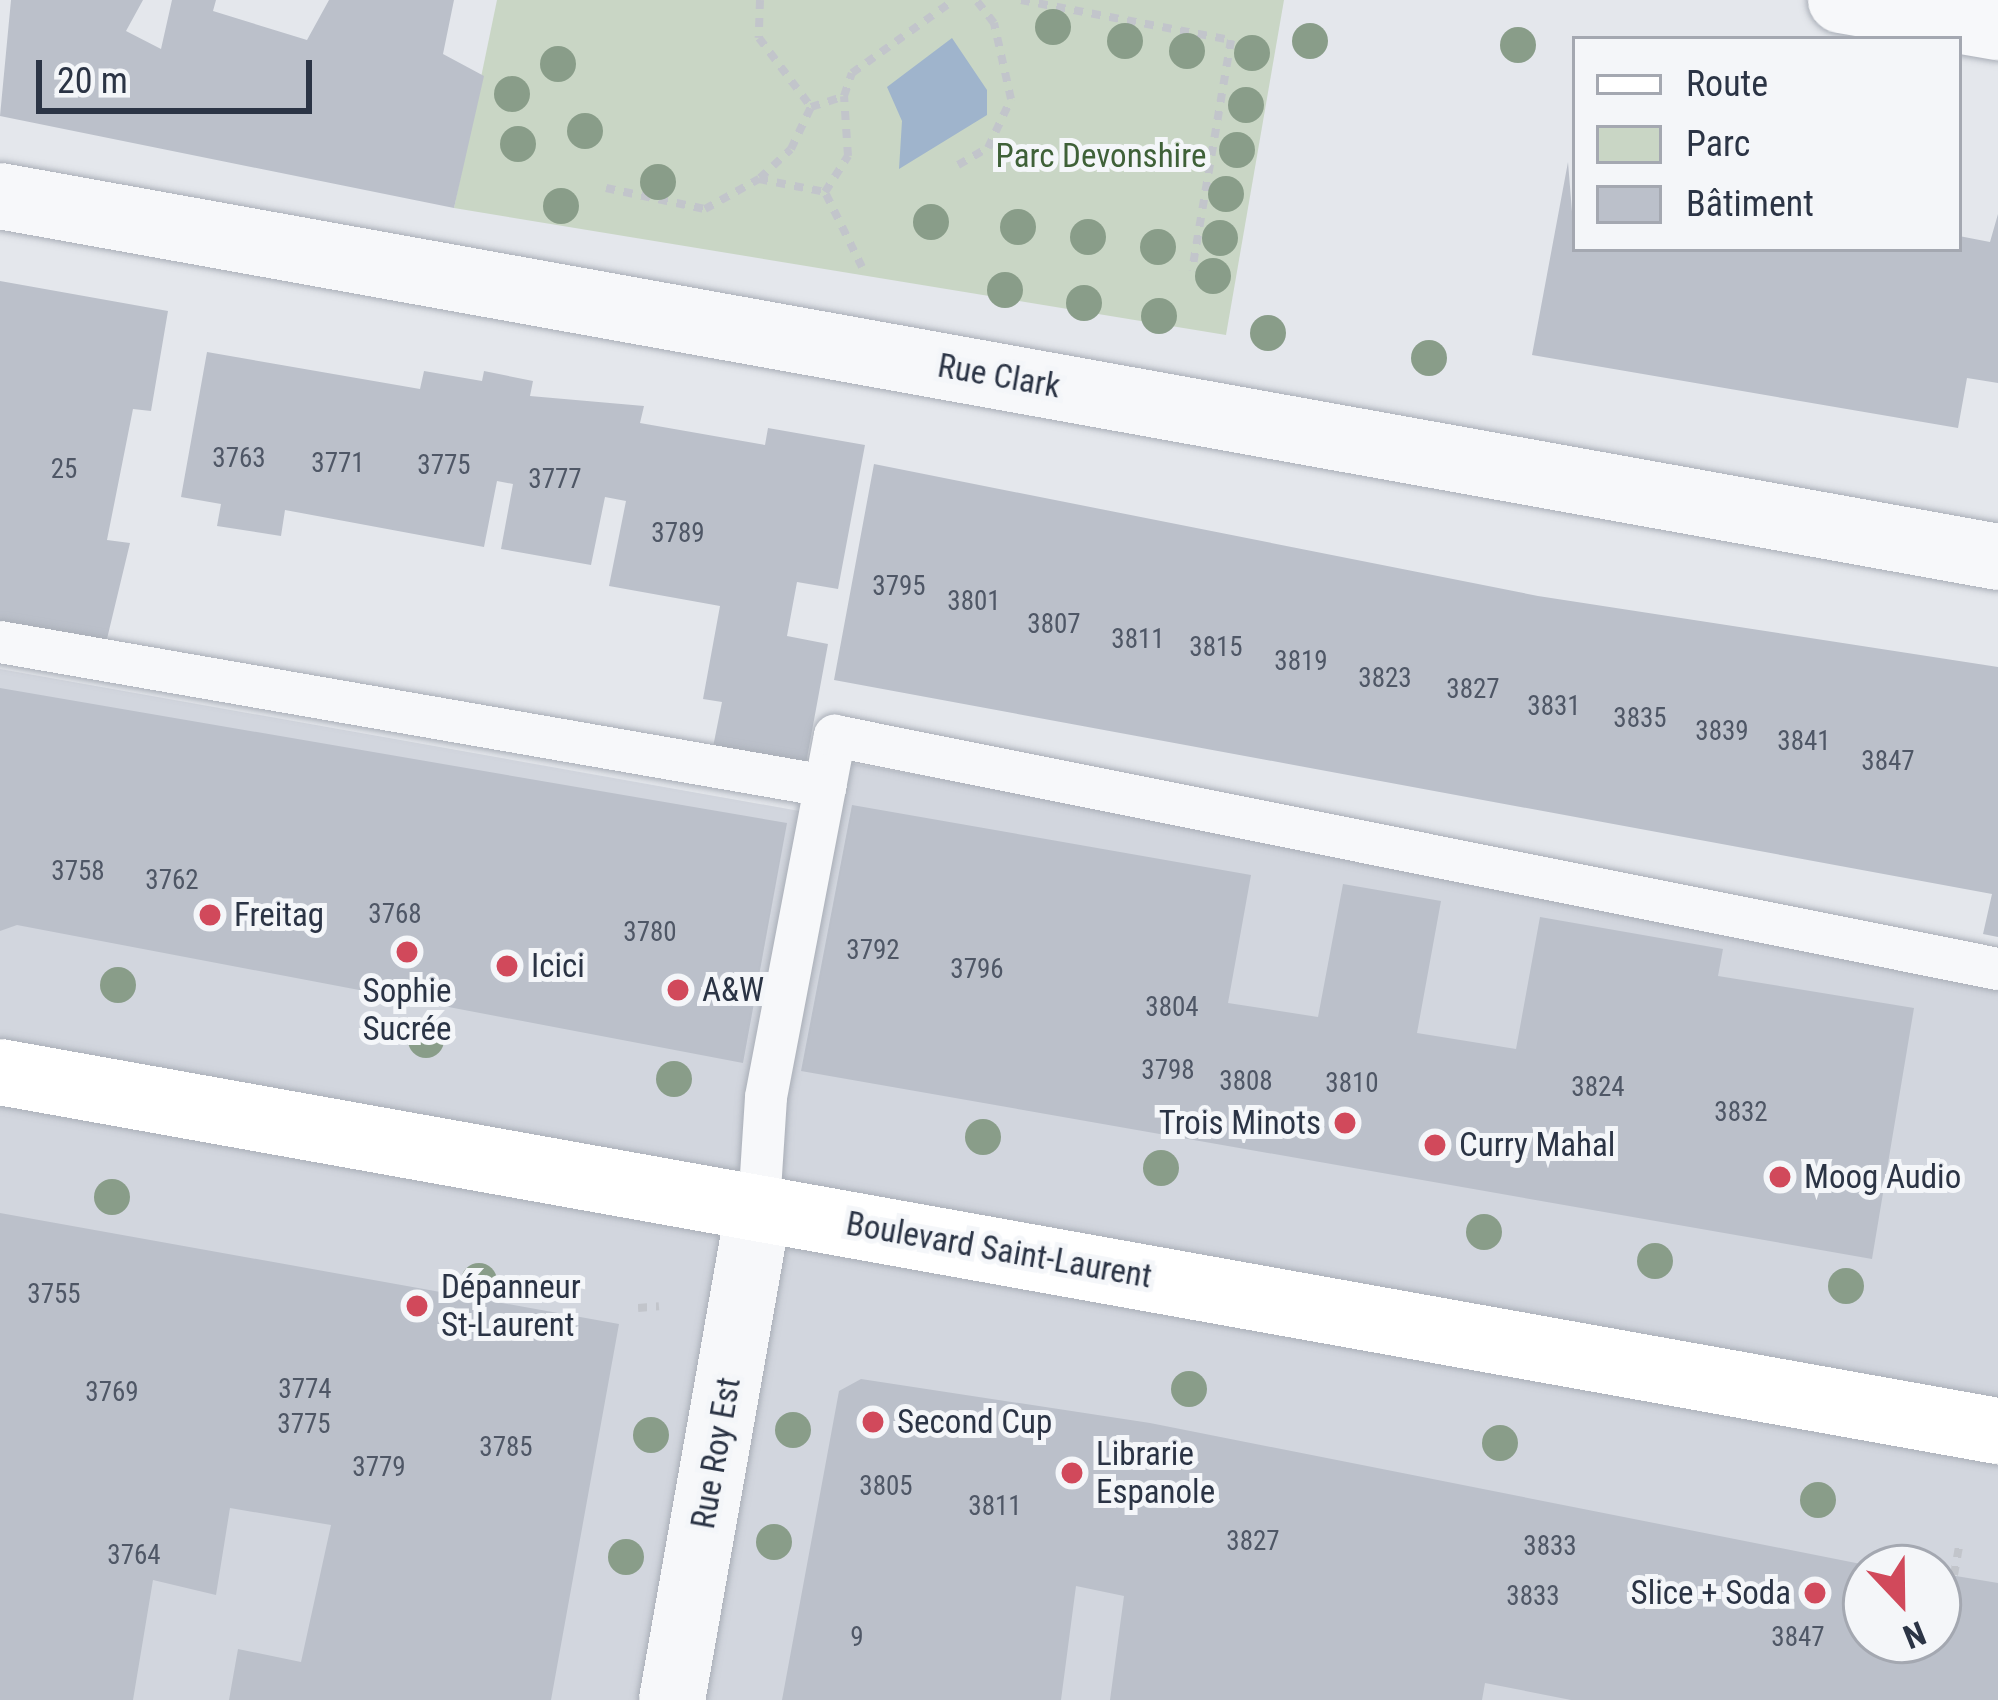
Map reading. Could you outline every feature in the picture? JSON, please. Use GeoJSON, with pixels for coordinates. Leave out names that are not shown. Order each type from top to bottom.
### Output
{"type":"FeatureCollection","features":[{"type":"Feature","properties":{"kind":"main road","name":"Boulevard Saint-Laurent"},"geometry":{"type":"LineString","coordinates":[[0,1072],[1998,1431]]}},
{"type":"Feature","properties":{"kind":"street"},"geometry":{"type":"LineString","coordinates":[[1841,0],[1998,27]]}},
{"type":"Feature","properties":{"kind":"street","name":"Rue Clark"},"geometry":{"type":"LineString","coordinates":[[0,196],[1998,557]]}},
{"type":"Feature","properties":{"kind":"street","name":"Rue Roy Est"},"geometry":{"type":"LineString","coordinates":[[672,1700],[759,1206]]}},
{"type":"Feature","properties":{"kind":"lane"},"geometry":{"type":"LineString","coordinates":[[0,642],[826,786]]}},
{"type":"Feature","properties":{"kind":"lane"},"geometry":{"type":"LineString","coordinates":[[759,1206],[766,1097],[835,736],[1998,969]]}},
{"type":"Feature","properties":{"kind":"path"},"geometry":{"type":"LineString","coordinates":[[760,0],[759,38],[811,106]]}},
{"type":"Feature","properties":{"kind":"path"},"geometry":{"type":"LineString","coordinates":[[825,192],[848,156],[844,96],[852,73],[954,0]]}},
{"type":"Feature","properties":{"kind":"path"},"geometry":{"type":"LineString","coordinates":[[958,165],[988,148],[1011,99],[994,22],[976,0]]}},
{"type":"Feature","properties":{"kind":"path"},"geometry":{"type":"LineString","coordinates":[[1021,0],[1231,40],[1192,271]]}},
{"type":"Feature","properties":{"kind":"path"},"geometry":{"type":"LineString","coordinates":[[606,188],[705,209],[759,179],[791,149],[811,106],[844,96]]}},
{"type":"Feature","properties":{"kind":"path"},"geometry":{"type":"LineString","coordinates":[[759,179],[825,192],[862,252],[860,291]]}},
{"type":"Feature","properties":{"kind":"shaded area"},"geometry":{"type":"Polygon","coordinates":[[[0,669],[805,812],[820,758],[1998,963],[1998,1700],[0,1700],[0,669]]]}},
{"type":"Feature","properties":{"kind":"green space","name":"Parc Devonshire"},"geometry":{"type":"Polygon","coordinates":[[[497,0],[1284,0],[1226,335],[454,208],[497,0]]]}},
{"type":"Feature","properties":{"kind":"water"},"geometry":{"type":"Polygon","coordinates":[[[952,38],[987,90],[987,115],[899,169],[902,121],[887,87],[952,38]]]}},
{"type":"Feature","properties":{"kind":"building"},"geometry":{"type":"Polygon","coordinates":[[[11,0],[143,0],[126,31],[161,49],[172,0],[216,0],[213,11],[307,40],[329,0],[454,0],[443,54],[484,76],[454,208],[0,116],[11,0]]]}},
{"type":"Feature","properties":{"kind":"building"},"geometry":{"type":"Polygon","coordinates":[[[1568,162],[1572,252],[1962,252],[1962,237],[1990,242],[1998,214],[1998,383],[1967,378],[1958,428],[1532,355],[1568,162]]]}},
{"type":"Feature","properties":{"kind":"building"},"geometry":{"type":"Polygon","coordinates":[[[0,281],[168,311],[151,411],[133,409],[107,540],[130,543],[106,643],[0,624],[0,281]]]}},
{"type":"Feature","properties":{"kind":"building"},"geometry":{"type":"Polygon","coordinates":[[[207,352],[420,389],[424,371],[482,381],[484,371],[533,381],[530,396],[644,406],[640,423],[765,445],[768,428],[865,445],[838,589],[797,582],[787,636],[828,644],[805,769],[712,752],[722,702],[703,699],[720,606],[609,586],[626,501],[605,497],[591,565],[501,549],[513,484],[497,481],[484,547],[285,510],[281,536],[217,526],[221,504],[181,497],[207,352]]]}},
{"type":"Feature","properties":{"kind":"building"},"geometry":{"type":"Polygon","coordinates":[[[874,464],[1538,596],[1998,667],[1998,937],[1983,934],[1992,894],[834,680],[874,464]]]}},
{"type":"Feature","properties":{"kind":"building"},"geometry":{"type":"Polygon","coordinates":[[[0,688],[787,823],[743,1063],[17,925],[0,931],[0,688]]]}},
{"type":"Feature","properties":{"kind":"building"},"geometry":{"type":"Polygon","coordinates":[[[852,805],[1251,875],[1228,1003],[1318,1017],[1343,884],[1441,901],[1417,1033],[1516,1049],[1540,917],[1723,949],[1718,976],[1914,1008],[1872,1259],[801,1071],[852,805]]]}},
{"type":"Feature","properties":{"kind":"building"},"geometry":{"type":"Polygon","coordinates":[[[0,1213],[619,1324],[551,1700],[229,1700],[238,1649],[301,1662],[331,1525],[230,1508],[216,1595],[153,1580],[133,1700],[0,1700],[0,1213]]]}},
{"type":"Feature","properties":{"kind":"building"},"geometry":{"type":"Polygon","coordinates":[[[861,1379],[1150,1423],[1842,1560],[1842,1664],[1962,1664],[1962,1577],[1998,1583],[1998,1700],[1571,1700],[1485,1683],[1482,1700],[1110,1700],[1124,1596],[1076,1586],[1061,1700],[782,1700],[839,1391],[861,1379]]]}},
{"type":"Feature","properties":{"kind":"place","name":"Freitag"},"geometry":{"type":"Point","coordinates":[210,915]}},
{"type":"Feature","properties":{"kind":"place","name":"Sophie Sucrée"},"geometry":{"type":"Point","coordinates":[407,952]}},
{"type":"Feature","properties":{"kind":"place","name":"Icici"},"geometry":{"type":"Point","coordinates":[507,966]}},
{"type":"Feature","properties":{"kind":"place","name":"A&W"},"geometry":{"type":"Point","coordinates":[678,990]}},
{"type":"Feature","properties":{"kind":"place","name":"Trois Minots"},"geometry":{"type":"Point","coordinates":[1345,1123]}},
{"type":"Feature","properties":{"kind":"place","name":"Curry Mahal"},"geometry":{"type":"Point","coordinates":[1435,1145]}},
{"type":"Feature","properties":{"kind":"place","name":"Moog Audio"},"geometry":{"type":"Point","coordinates":[1780,1177]}},
{"type":"Feature","properties":{"kind":"place","name":"Dépanneur St-Laurent"},"geometry":{"type":"Point","coordinates":[417,1306]}},
{"type":"Feature","properties":{"kind":"place","name":"Second Cup"},"geometry":{"type":"Point","coordinates":[873,1422]}},
{"type":"Feature","properties":{"kind":"place","name":"Librarie Espanole"},"geometry":{"type":"Point","coordinates":[1072,1473]}},
{"type":"Feature","properties":{"kind":"place","name":"Slice + Soda"},"geometry":{"type":"Point","coordinates":[1815,1593]}}]}
